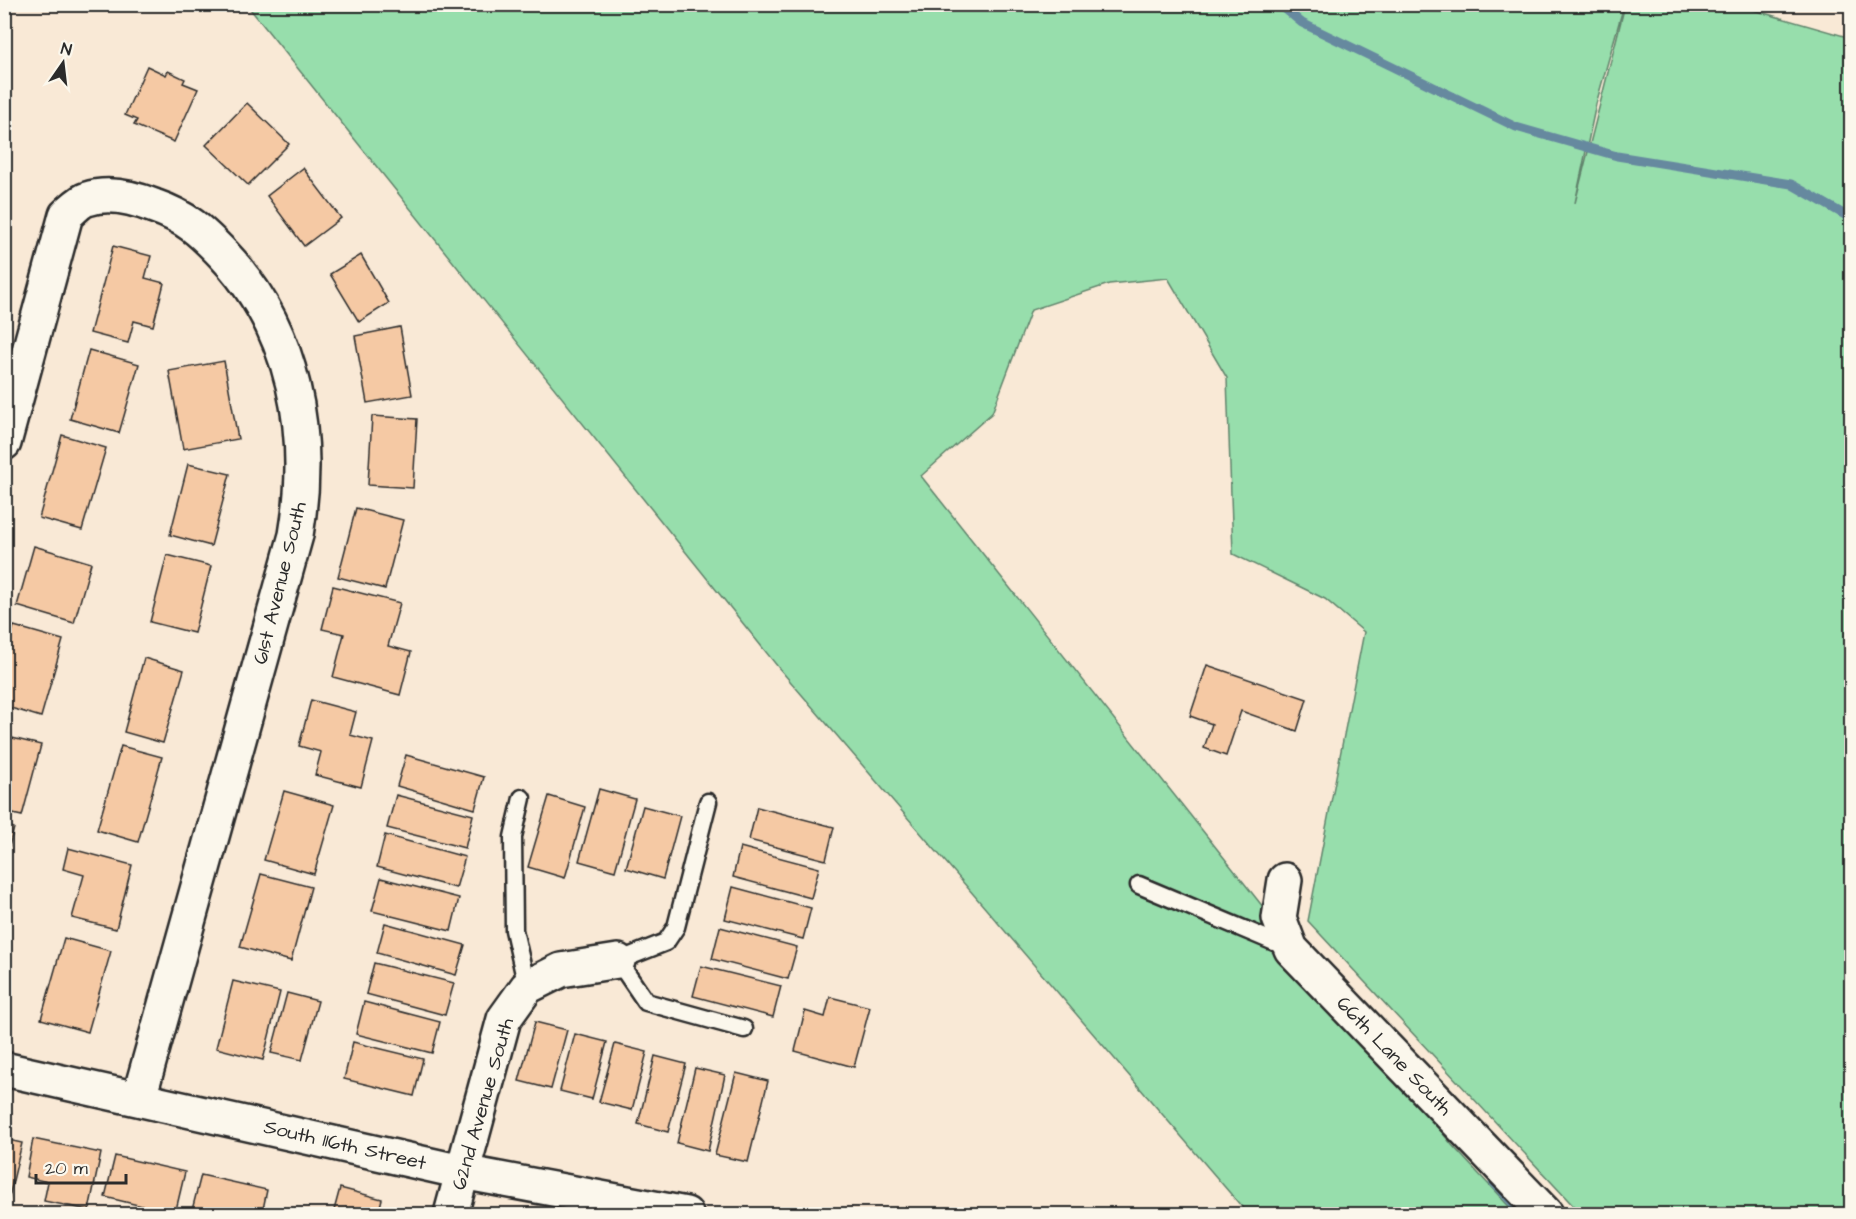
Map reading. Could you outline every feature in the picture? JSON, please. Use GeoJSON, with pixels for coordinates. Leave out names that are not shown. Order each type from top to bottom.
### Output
{"type":"FeatureCollection","features":[{"type":"Feature","properties":{"kind":"street","name":"61st Avenue South"},"geometry":{"type":"LineString","coordinates":[[4,443],[66,215],[86,199],[112,196],[143,202],[180,215],[207,238],[244,277],[271,318],[288,359],[303,457],[303,498],[296,535],[139,1098]]}},
{"type":"Feature","properties":{"kind":"street","name":"66th Lane South"},"geometry":{"type":"LineString","coordinates":[[1285,880],[1279,918],[1291,949],[1546,1215]]}},
{"type":"Feature","properties":{"kind":"street","name":"62nd Avenue South"},"geometry":{"type":"LineString","coordinates":[[451,1215],[504,1019],[527,987],[561,970],[618,961]]}},
{"type":"Feature","properties":{"kind":"street","name":"South 116th Street"},"geometry":{"type":"LineString","coordinates":[[4,1069],[462,1172],[686,1215]]}},
{"type":"Feature","properties":{"kind":"lane"},"geometry":{"type":"LineString","coordinates":[[522,798],[513,837],[514,930],[527,987]]}},
{"type":"Feature","properties":{"kind":"lane"},"geometry":{"type":"LineString","coordinates":[[708,802],[676,927],[666,942],[618,961],[646,1002],[744,1029]]}},
{"type":"Feature","properties":{"kind":"lane"},"geometry":{"type":"LineString","coordinates":[[1139,885],[1291,949]]}},
{"type":"Feature","properties":{"kind":"green space"},"geometry":{"type":"Polygon","coordinates":[[[247,5],[1624,5],[1596,104],[1575,203],[1625,5],[1736,5],[1851,38],[1851,1214],[1581,1214],[1308,921],[1364,632],[1325,599],[1233,554],[1227,378],[1168,278],[1109,284],[1031,310],[992,413],[921,476],[1452,1145],[1516,1214],[1248,1214],[778,667],[247,5]]]}},
{"type":"Feature","properties":{"kind":"building"},"geometry":{"type":"Polygon","coordinates":[[[147,66],[166,75],[168,71],[185,79],[183,83],[198,89],[174,142],[134,125],[137,120],[125,115],[147,66]]]}},
{"type":"Feature","properties":{"kind":"building"},"geometry":{"type":"Polygon","coordinates":[[[247,103],[289,144],[248,185],[206,145],[247,103]]]}},
{"type":"Feature","properties":{"kind":"building"},"geometry":{"type":"Polygon","coordinates":[[[303,168],[341,218],[304,246],[267,196],[303,168]]]}},
{"type":"Feature","properties":{"kind":"building"},"geometry":{"type":"Polygon","coordinates":[[[113,246],[151,256],[145,278],[164,283],[153,326],[134,321],[128,343],[90,333],[113,246]]]}},
{"type":"Feature","properties":{"kind":"building"},"geometry":{"type":"Polygon","coordinates":[[[361,255],[389,303],[359,322],[330,274],[361,255]]]}},
{"type":"Feature","properties":{"kind":"building"},"geometry":{"type":"Polygon","coordinates":[[[400,327],[412,395],[367,403],[355,336],[400,327]]]}},
{"type":"Feature","properties":{"kind":"building"},"geometry":{"type":"Polygon","coordinates":[[[89,350],[139,364],[119,433],[70,419],[89,350]]]}},
{"type":"Feature","properties":{"kind":"building"},"geometry":{"type":"Polygon","coordinates":[[[224,361],[238,439],[183,449],[169,371],[224,361]]]}},
{"type":"Feature","properties":{"kind":"building"},"geometry":{"type":"Polygon","coordinates":[[[372,416],[417,419],[413,488],[368,485],[372,416]]]}},
{"type":"Feature","properties":{"kind":"building"},"geometry":{"type":"Polygon","coordinates":[[[62,435],[106,448],[82,530],[39,518],[62,435]]]}},
{"type":"Feature","properties":{"kind":"building"},"geometry":{"type":"Polygon","coordinates":[[[188,464],[230,474],[211,546],[170,535],[188,464]]]}},
{"type":"Feature","properties":{"kind":"building"},"geometry":{"type":"Polygon","coordinates":[[[356,508],[403,520],[385,589],[338,577],[356,508]]]}},
{"type":"Feature","properties":{"kind":"building"},"geometry":{"type":"Polygon","coordinates":[[[34,546],[91,563],[74,623],[17,606],[34,546]]]}},
{"type":"Feature","properties":{"kind":"building"},"geometry":{"type":"Polygon","coordinates":[[[167,555],[211,566],[194,633],[150,622],[167,555]]]}},
{"type":"Feature","properties":{"kind":"building"},"geometry":{"type":"Polygon","coordinates":[[[333,586],[400,603],[388,646],[411,652],[400,695],[333,677],[344,634],[322,629],[333,586]]]}},
{"type":"Feature","properties":{"kind":"building"},"geometry":{"type":"Polygon","coordinates":[[[14,626],[63,640],[41,717],[4,706],[4,656],[14,626]]]}},
{"type":"Feature","properties":{"kind":"building"},"geometry":{"type":"Polygon","coordinates":[[[144,658],[184,670],[163,743],[124,732],[144,658]]]}},
{"type":"Feature","properties":{"kind":"building"},"geometry":{"type":"Polygon","coordinates":[[[1207,665],[1307,699],[1297,731],[1241,711],[1226,756],[1204,748],[1212,724],[1190,716],[1207,665]]]}},
{"type":"Feature","properties":{"kind":"building"},"geometry":{"type":"Polygon","coordinates":[[[311,700],[356,712],[350,735],[373,741],[361,787],[315,775],[321,752],[299,746],[311,700]]]}},
{"type":"Feature","properties":{"kind":"building"},"geometry":{"type":"Polygon","coordinates":[[[4,736],[41,745],[22,816],[4,812],[4,736]]]}},
{"type":"Feature","properties":{"kind":"building"},"geometry":{"type":"Polygon","coordinates":[[[121,746],[162,757],[138,842],[97,830],[121,746]]]}},
{"type":"Feature","properties":{"kind":"building"},"geometry":{"type":"Polygon","coordinates":[[[406,755],[484,777],[475,809],[397,786],[406,755]]]}},
{"type":"Feature","properties":{"kind":"building"},"geometry":{"type":"Polygon","coordinates":[[[599,789],[635,799],[615,871],[579,861],[599,789]]]}},
{"type":"Feature","properties":{"kind":"building"},"geometry":{"type":"Polygon","coordinates":[[[284,791],[334,805],[314,874],[264,860],[284,791]]]}},
{"type":"Feature","properties":{"kind":"building"},"geometry":{"type":"Polygon","coordinates":[[[396,795],[473,815],[465,848],[387,828],[396,795]]]}},
{"type":"Feature","properties":{"kind":"building"},"geometry":{"type":"Polygon","coordinates":[[[549,796],[585,807],[565,878],[528,867],[549,796]]]}},
{"type":"Feature","properties":{"kind":"building"},"geometry":{"type":"Polygon","coordinates":[[[643,806],[680,816],[663,879],[626,868],[643,806]]]}},
{"type":"Feature","properties":{"kind":"building"},"geometry":{"type":"Polygon","coordinates":[[[757,807],[834,827],[826,860],[749,840],[757,807]]]}},
{"type":"Feature","properties":{"kind":"building"},"geometry":{"type":"Polygon","coordinates":[[[4,825],[14,828],[4,865],[4,825]]]}},
{"type":"Feature","properties":{"kind":"building"},"geometry":{"type":"Polygon","coordinates":[[[385,835],[465,857],[456,888],[377,867],[385,835]]]}},
{"type":"Feature","properties":{"kind":"building"},"geometry":{"type":"Polygon","coordinates":[[[740,847],[819,868],[811,898],[733,877],[740,847]]]}},
{"type":"Feature","properties":{"kind":"building"},"geometry":{"type":"Polygon","coordinates":[[[68,848],[132,865],[116,929],[72,918],[84,875],[63,869],[68,848]]]}},
{"type":"Feature","properties":{"kind":"building"},"geometry":{"type":"Polygon","coordinates":[[[261,874],[311,887],[291,961],[240,947],[261,874]]]}},
{"type":"Feature","properties":{"kind":"building"},"geometry":{"type":"Polygon","coordinates":[[[381,878],[459,898],[451,931],[372,911],[381,878]]]}},
{"type":"Feature","properties":{"kind":"building"},"geometry":{"type":"Polygon","coordinates":[[[733,887],[811,908],[803,939],[725,919],[733,887]]]}},
{"type":"Feature","properties":{"kind":"building"},"geometry":{"type":"Polygon","coordinates":[[[385,923],[465,945],[456,975],[377,953],[385,923]]]}},
{"type":"Feature","properties":{"kind":"building"},"geometry":{"type":"Polygon","coordinates":[[[720,927],[797,947],[788,979],[712,959],[720,927]]]}},
{"type":"Feature","properties":{"kind":"building"},"geometry":{"type":"Polygon","coordinates":[[[64,938],[111,951],[88,1032],[41,1019],[64,938]]]}},
{"type":"Feature","properties":{"kind":"building"},"geometry":{"type":"Polygon","coordinates":[[[374,963],[454,983],[445,1015],[366,994],[374,963]]]}},
{"type":"Feature","properties":{"kind":"building"},"geometry":{"type":"Polygon","coordinates":[[[701,966],[781,986],[773,1017],[693,996],[701,966]]]}},
{"type":"Feature","properties":{"kind":"building"},"geometry":{"type":"Polygon","coordinates":[[[233,981],[280,992],[263,1060],[216,1048],[233,981]]]}},
{"type":"Feature","properties":{"kind":"building"},"geometry":{"type":"Polygon","coordinates":[[[287,993],[318,1001],[302,1060],[271,1053],[287,993]]]}},
{"type":"Feature","properties":{"kind":"building"},"geometry":{"type":"Polygon","coordinates":[[[830,997],[870,1007],[854,1067],[795,1051],[805,1011],[825,1017],[830,997]]]}},
{"type":"Feature","properties":{"kind":"building"},"geometry":{"type":"Polygon","coordinates":[[[364,1002],[440,1022],[432,1053],[356,1034],[364,1002]]]}},
{"type":"Feature","properties":{"kind":"building"},"geometry":{"type":"Polygon","coordinates":[[[535,1022],[567,1030],[551,1089],[519,1081],[535,1022]]]}},
{"type":"Feature","properties":{"kind":"building"},"geometry":{"type":"Polygon","coordinates":[[[575,1034],[607,1042],[592,1099],[560,1091],[575,1034]]]}},
{"type":"Feature","properties":{"kind":"building"},"geometry":{"type":"Polygon","coordinates":[[[353,1042],[423,1059],[414,1096],[344,1079],[353,1042]]]}},
{"type":"Feature","properties":{"kind":"building"},"geometry":{"type":"Polygon","coordinates":[[[615,1044],[647,1052],[632,1110],[599,1102],[615,1044]]]}},
{"type":"Feature","properties":{"kind":"building"},"geometry":{"type":"Polygon","coordinates":[[[655,1056],[686,1064],[668,1132],[638,1124],[655,1056]]]}},
{"type":"Feature","properties":{"kind":"building"},"geometry":{"type":"Polygon","coordinates":[[[695,1068],[725,1075],[708,1151],[677,1143],[695,1068]]]}},
{"type":"Feature","properties":{"kind":"building"},"geometry":{"type":"Polygon","coordinates":[[[736,1073],[768,1081],[748,1162],[715,1155],[736,1073]]]}},
{"type":"Feature","properties":{"kind":"building"},"geometry":{"type":"Polygon","coordinates":[[[4,1139],[22,1143],[5,1214],[4,1214],[4,1139]]]}},
{"type":"Feature","properties":{"kind":"building"},"geometry":{"type":"Polygon","coordinates":[[[33,1139],[101,1153],[89,1210],[44,1201],[48,1182],[26,1177],[33,1139]]]}},
{"type":"Feature","properties":{"kind":"building"},"geometry":{"type":"Polygon","coordinates":[[[115,1156],[185,1172],[175,1214],[105,1197],[115,1156]]]}},
{"type":"Feature","properties":{"kind":"building"},"geometry":{"type":"Polygon","coordinates":[[[201,1175],[267,1190],[262,1214],[191,1214],[201,1175]]]}},
{"type":"Feature","properties":{"kind":"building"},"geometry":{"type":"Polygon","coordinates":[[[340,1188],[382,1199],[378,1214],[333,1214],[340,1188]]]}},
{"type":"Feature","properties":{"kind":"waterway"},"geometry":{"type":"LineString","coordinates":[[1279,4],[1302,23],[1516,127],[1617,156],[1791,184],[1852,219]]}},
{"type":"Feature","properties":{"kind":"waterway"},"geometry":{"type":"LineString","coordinates":[[1493,1182],[1523,1214]]}}]}
